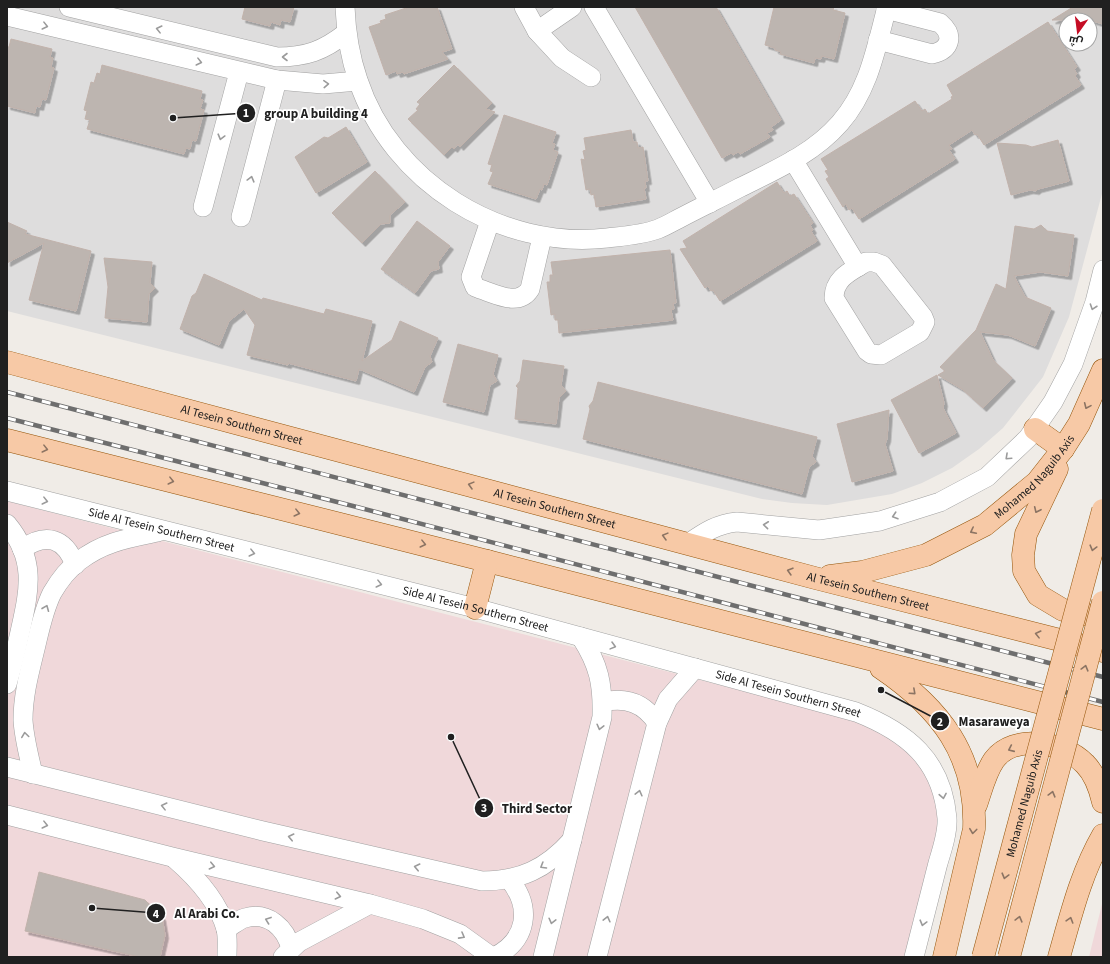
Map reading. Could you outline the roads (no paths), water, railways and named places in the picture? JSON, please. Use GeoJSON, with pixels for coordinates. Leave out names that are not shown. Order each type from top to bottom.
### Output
{"type":"FeatureCollection","features":[{"type":"Feature","properties":{"kind":"main road","name":"Al Tesein Southern Street"},"geometry":{"type":"LineString","coordinates":[[7,362],[689,543],[815,578],[1103,651]]}},
{"type":"Feature","properties":{"kind":"main road","name":"Mohamed Naguib Axis"},"geometry":{"type":"LineString","coordinates":[[815,578],[862,572],[926,555],[985,524],[1037,482],[1063,449],[1079,424],[1103,370]]}},
{"type":"Feature","properties":{"kind":"main road"},"geometry":{"type":"LineString","coordinates":[[1035,429],[1063,449],[1056,472],[1026,534],[1023,555],[1024,571],[1038,596],[1063,610],[1103,618]]}},
{"type":"Feature","properties":{"kind":"main road"},"geometry":{"type":"LineString","coordinates":[[7,440],[1103,719]]}},
{"type":"Feature","properties":{"kind":"main road","name":"Mohamed Naguib Axis"},"geometry":{"type":"LineString","coordinates":[[983,957],[1103,510]]}},
{"type":"Feature","properties":{"kind":"main road"},"geometry":{"type":"LineString","coordinates":[[475,608],[487,561]]}},
{"type":"Feature","properties":{"kind":"main road","name":"Mohamed Naguib Axis"},"geometry":{"type":"LineString","coordinates":[[1009,957],[1103,602]]}},
{"type":"Feature","properties":{"kind":"main road"},"geometry":{"type":"LineString","coordinates":[[870,660],[904,684],[924,702],[943,723],[959,749],[965,764],[970,779],[974,810]]}},
{"type":"Feature","properties":{"kind":"main road"},"geometry":{"type":"LineString","coordinates":[[944,957],[970,848],[974,810],[986,775],[995,759],[1009,748],[1026,743],[1048,745],[1068,752],[1086,764],[1099,785],[1103,802]]}},
{"type":"Feature","properties":{"kind":"main road"},"geometry":{"type":"LineString","coordinates":[[1059,957],[1083,876],[1103,835]]}},
{"type":"Feature","properties":{"kind":"street"},"geometry":{"type":"LineString","coordinates":[[69,7],[277,57],[296,57],[314,52],[326,47],[346,33]]}},
{"type":"Feature","properties":{"kind":"street"},"geometry":{"type":"LineString","coordinates":[[345,7],[346,33],[358,81],[374,117],[396,150],[418,173],[455,203],[490,222],[542,237],[587,240],[658,229],[793,160],[819,143],[841,122],[858,98],[871,70],[878,40],[886,8],[940,23],[947,29],[949,38],[947,46],[941,52],[932,54],[878,40]]}},
{"type":"Feature","properties":{"kind":"street"},"geometry":{"type":"LineString","coordinates":[[524,7],[537,31],[562,58],[591,77]]}},
{"type":"Feature","properties":{"kind":"street"},"geometry":{"type":"LineString","coordinates":[[537,31],[572,7]]}},
{"type":"Feature","properties":{"kind":"street"},"geometry":{"type":"LineString","coordinates":[[594,7],[710,203]]}},
{"type":"Feature","properties":{"kind":"street"},"geometry":{"type":"LineString","coordinates":[[7,16],[277,80],[323,84],[358,81]]}},
{"type":"Feature","properties":{"kind":"street"},"geometry":{"type":"LineString","coordinates":[[173,56],[178,34]]}},
{"type":"Feature","properties":{"kind":"street"},"geometry":{"type":"LineString","coordinates":[[203,207],[239,72]]}},
{"type":"Feature","properties":{"kind":"street"},"geometry":{"type":"LineString","coordinates":[[241,217],[277,80]]}},
{"type":"Feature","properties":{"kind":"street"},"geometry":{"type":"LineString","coordinates":[[793,160],[858,267]]}},
{"type":"Feature","properties":{"kind":"street"},"geometry":{"type":"LineString","coordinates":[[490,222],[471,277],[475,287],[514,299],[526,295],[530,289],[542,237]]}},
{"type":"Feature","properties":{"kind":"street"},"geometry":{"type":"LineString","coordinates":[[866,262],[874,262],[882,265],[923,317],[924,322],[920,332],[880,355],[871,354],[867,351],[834,298],[834,291],[839,279],[858,267],[866,262]]}},
{"type":"Feature","properties":{"kind":"street"},"geometry":{"type":"LineString","coordinates":[[689,543],[709,529],[726,523],[742,522],[819,530],[880,521],[940,502],[987,477],[1028,438],[1053,402],[1073,364],[1095,302],[1103,270]]}},
{"type":"Feature","properties":{"kind":"street","name":"Side Al Tesein Southern Street"},"geometry":{"type":"LineString","coordinates":[[7,491],[475,608],[856,712],[877,720],[908,740],[928,761],[942,789],[948,820],[914,957]]}},
{"type":"Feature","properties":{"kind":"street"},"geometry":{"type":"LineString","coordinates":[[7,524],[14,533],[22,549],[28,572],[29,592],[7,684]]}},
{"type":"Feature","properties":{"kind":"street"},"geometry":{"type":"LineString","coordinates":[[33,774],[24,737],[25,689],[44,614],[52,594],[64,576],[75,565],[96,549],[116,541],[165,531]]}},
{"type":"Feature","properties":{"kind":"street"},"geometry":{"type":"LineString","coordinates":[[22,549],[33,541],[47,539],[60,543],[70,552],[75,565]]}},
{"type":"Feature","properties":{"kind":"street"},"geometry":{"type":"LineString","coordinates":[[543,957],[602,717],[603,702],[598,672],[593,656],[581,637]]}},
{"type":"Feature","properties":{"kind":"street"},"geometry":{"type":"LineString","coordinates":[[597,957],[657,723],[668,699],[695,668]]}},
{"type":"Feature","properties":{"kind":"street"},"geometry":{"type":"LineString","coordinates":[[603,702],[612,700],[630,701],[646,709],[657,723]]}},
{"type":"Feature","properties":{"kind":"street"},"geometry":{"type":"LineString","coordinates":[[7,767],[263,831],[482,881],[509,879],[536,870],[550,862],[572,840]]}},
{"type":"Feature","properties":{"kind":"street"},"geometry":{"type":"LineString","coordinates":[[7,815],[172,857],[370,904],[423,919],[460,934],[493,957],[509,948],[516,940],[523,923],[523,904],[520,895],[509,879]]}},
{"type":"Feature","properties":{"kind":"street"},"geometry":{"type":"LineString","coordinates":[[172,857],[195,876],[212,900],[226,929],[227,957]]}},
{"type":"Feature","properties":{"kind":"street"},"geometry":{"type":"LineString","coordinates":[[287,953],[308,937],[370,904]]}},
{"type":"Feature","properties":{"kind":"street"},"geometry":{"type":"LineString","coordinates":[[226,929],[244,918],[265,918],[275,922],[283,929],[288,938],[287,953]]}},
{"type":"Feature","properties":{"kind":"railway"},"geometry":{"type":"LineString","coordinates":[[7,392],[1103,677]]}},
{"type":"Feature","properties":{"kind":"railway"},"geometry":{"type":"LineString","coordinates":[[7,418],[353,506],[1103,702]]}},
{"type":"Feature","properties":{"kind":"place","name":"group A building 4"},"geometry":{"type":"Point","coordinates":[173,118]}},
{"type":"Feature","properties":{"kind":"place","name":"Masaraweya"},"geometry":{"type":"Point","coordinates":[881,690]}},
{"type":"Feature","properties":{"kind":"place","name":"Third Sector"},"geometry":{"type":"Point","coordinates":[451,737]}},
{"type":"Feature","properties":{"kind":"place","name":"Al Arabi Co."},"geometry":{"type":"Point","coordinates":[92,908]}}]}
